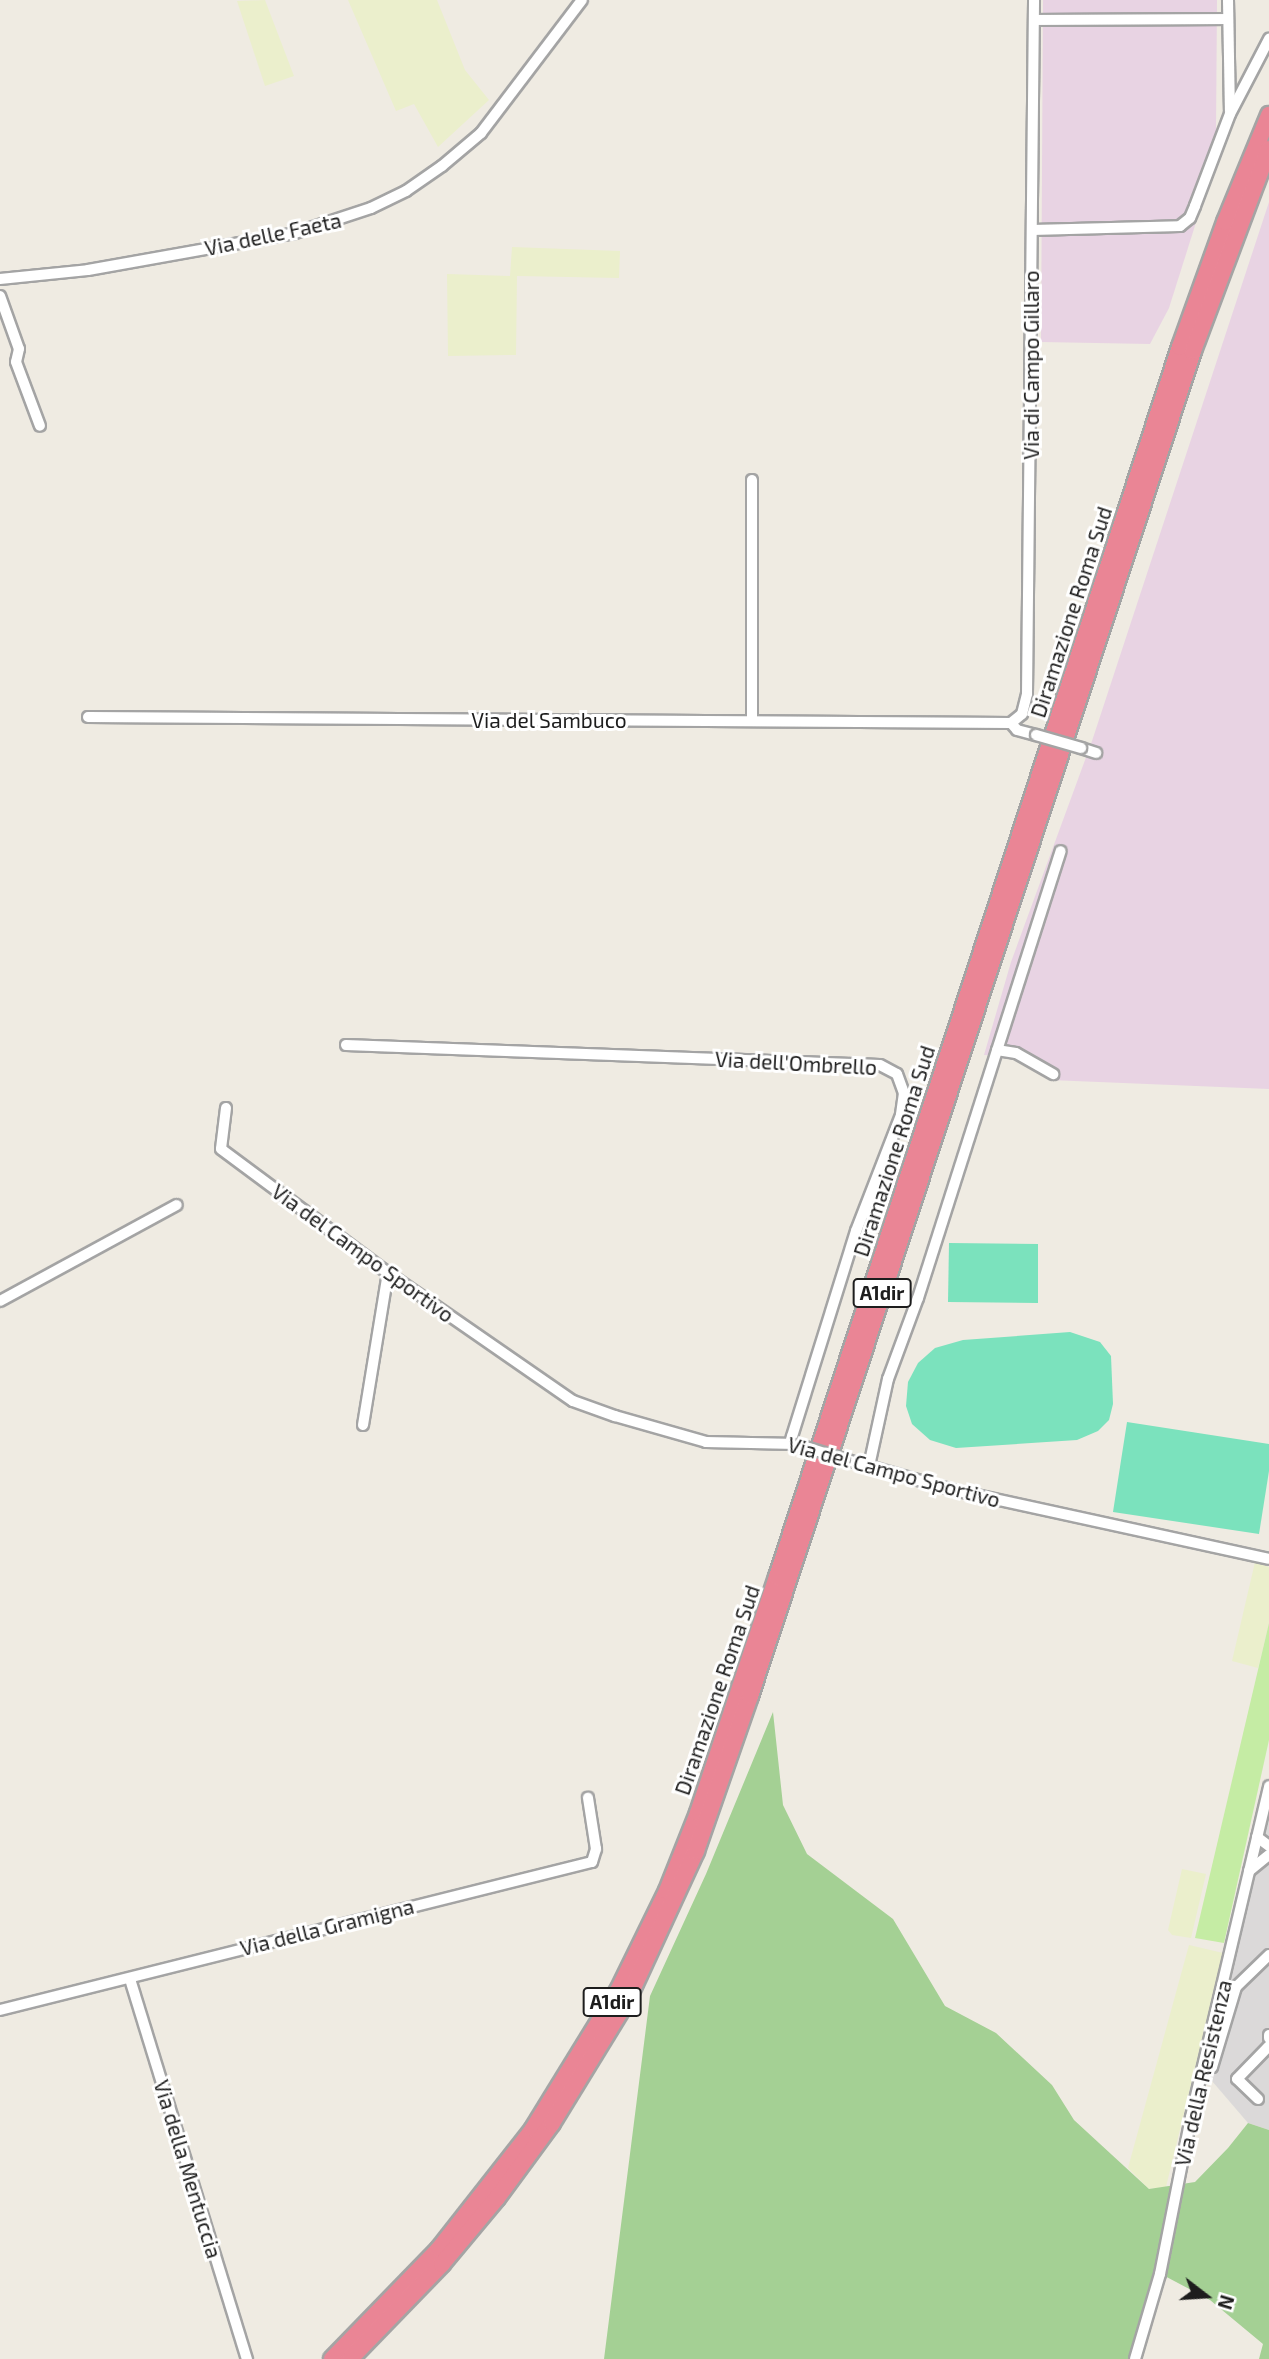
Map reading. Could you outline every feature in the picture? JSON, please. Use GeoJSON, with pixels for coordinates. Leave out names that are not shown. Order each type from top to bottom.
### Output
{"type":"FeatureCollection","features":[{"type":"Feature","properties":{"kind":"highway","name":"Diramazione Roma Sud"},"geometry":{"type":"LineString","coordinates":[[331,2359],[433,2257],[533,2129],[618,1991],[667,1891],[698,1813],[777,1577],[1180,347],[1232,203],[1269,115]]}},
{"type":"Feature","properties":{"kind":"highway","name":"Diramazione Roma Sud"},"geometry":{"type":"LineString","coordinates":[[350,2359],[456,2248],[552,2123],[628,1999],[696,1851],[758,1673],[1193,351],[1269,149]]}},
{"type":"Feature","properties":{"kind":"street","name":"Via delle Faeta"},"geometry":{"type":"LineString","coordinates":[[0,279],[88,270],[295,233],[361,212],[406,191],[442,166],[481,132],[582,0]]}},
{"type":"Feature","properties":{"kind":"street","name":"Via di Campo Gillaro"},"geometry":{"type":"LineString","coordinates":[[1011,723],[1021,714],[1027,694],[1034,0]]}},
{"type":"Feature","properties":{"kind":"street"},"geometry":{"type":"LineString","coordinates":[[1228,0],[1230,114]]}},
{"type":"Feature","properties":{"kind":"street"},"geometry":{"type":"LineString","coordinates":[[1034,20],[1228,19]]}},
{"type":"Feature","properties":{"kind":"street"},"geometry":{"type":"LineString","coordinates":[[1032,230],[1180,226],[1189,218],[1195,206],[1230,114],[1269,38]]}},
{"type":"Feature","properties":{"kind":"street"},"geometry":{"type":"LineString","coordinates":[[0,296],[19,349],[16,362],[40,426]]}},
{"type":"Feature","properties":{"kind":"street"},"geometry":{"type":"LineString","coordinates":[[752,480],[752,722]]}},
{"type":"Feature","properties":{"kind":"street","name":"Via del Sambuco"},"geometry":{"type":"LineString","coordinates":[[88,717],[1011,723]]}},
{"type":"Feature","properties":{"kind":"street"},"geometry":{"type":"LineString","coordinates":[[1011,723],[1017,730],[1097,753]]}},
{"type":"Feature","properties":{"kind":"street"},"geometry":{"type":"LineString","coordinates":[[869,1466],[888,1379],[918,1298],[1061,851]]}},
{"type":"Feature","properties":{"kind":"street","name":"Via dell'Ombrello"},"geometry":{"type":"LineString","coordinates":[[346,1045],[880,1065],[897,1074],[904,1093],[901,1115],[856,1231],[794,1444]]}},
{"type":"Feature","properties":{"kind":"street"},"geometry":{"type":"LineString","coordinates":[[997,1050],[1016,1053],[1053,1074]]}},
{"type":"Feature","properties":{"kind":"street","name":"Via del Campo Sportivo"},"geometry":{"type":"LineString","coordinates":[[226,1108],[221,1149],[388,1273],[530,1373],[587,1407],[706,1442],[794,1444],[953,1490],[1269,1559]]}},
{"type":"Feature","properties":{"kind":"street"},"geometry":{"type":"LineString","coordinates":[[0,1301],[177,1205]]}},
{"type":"Feature","properties":{"kind":"street"},"geometry":{"type":"LineString","coordinates":[[363,1424],[388,1273]]}},
{"type":"Feature","properties":{"kind":"street","name":"Via della Resistenza"},"geometry":{"type":"LineString","coordinates":[[1135,2359],[1160,2274],[1203,2069],[1257,1837],[1265,1819],[1268,1793]]}},
{"type":"Feature","properties":{"kind":"street","name":"Via della Gramigna"},"geometry":{"type":"LineString","coordinates":[[0,2010],[592,1862],[596,1849],[588,1798]]}},
{"type":"Feature","properties":{"kind":"street"},"geometry":{"type":"LineString","coordinates":[[1257,1837],[1269,1846]]}},
{"type":"Feature","properties":{"kind":"street"},"geometry":{"type":"LineString","coordinates":[[1249,1871],[1269,1854]]}},
{"type":"Feature","properties":{"kind":"street"},"geometry":{"type":"LineString","coordinates":[[1203,2069],[1212,2067],[1236,1987],[1269,1955]]}},
{"type":"Feature","properties":{"kind":"street","name":"Via della Mentuccia"},"geometry":{"type":"LineString","coordinates":[[130,1979],[247,2359]]}},
{"type":"Feature","properties":{"kind":"street"},"geometry":{"type":"LineString","coordinates":[[1258,2099],[1233,2076],[1269,2046]]}},
{"type":"Feature","properties":{"kind":"shaded area"},"geometry":{"type":"Polygon","coordinates":[[[1043,0],[1217,0],[1216,131],[1199,213],[1169,308],[1150,344],[1041,342],[1043,0]]]}},
{"type":"Feature","properties":{"kind":"shaded area"},"geometry":{"type":"Polygon","coordinates":[[[1269,202],[1269,1089],[1050,1080],[1023,1062],[1008,1056],[984,1055],[1011,962],[1092,741],[1269,202]]]}},
{"type":"Feature","properties":{"kind":"shaded area"},"geometry":{"type":"Polygon","coordinates":[[[1269,1819],[1269,2130],[1248,2123],[1206,2074],[1269,1819]]]}},
{"type":"Feature","properties":{"kind":"green space"},"geometry":{"type":"Polygon","coordinates":[[[265,0],[294,76],[265,86],[237,1],[265,0]]]}},
{"type":"Feature","properties":{"kind":"green space"},"geometry":{"type":"Polygon","coordinates":[[[348,0],[437,0],[465,70],[489,100],[438,147],[414,104],[396,111],[348,0]]]}},
{"type":"Feature","properties":{"kind":"green space"},"geometry":{"type":"Polygon","coordinates":[[[512,247],[620,251],[619,278],[517,276],[516,355],[448,356],[447,274],[510,276],[512,247]]]}},
{"type":"Feature","properties":{"kind":"green space"},"geometry":{"type":"Polygon","coordinates":[[[949,1243],[1038,1244],[1038,1303],[948,1302],[949,1243]]]}},
{"type":"Feature","properties":{"kind":"green space"},"geometry":{"type":"Polygon","coordinates":[[[1070,1332],[1100,1342],[1111,1356],[1113,1404],[1109,1420],[1098,1431],[1077,1440],[956,1448],[930,1440],[912,1424],[906,1406],[908,1382],[918,1363],[935,1348],[963,1340],[1070,1332]]]}},
{"type":"Feature","properties":{"kind":"green space"},"geometry":{"type":"Polygon","coordinates":[[[1127,1422],[1269,1444],[1269,1471],[1259,1534],[1113,1512],[1127,1422]]]}},
{"type":"Feature","properties":{"kind":"green space"},"geometry":{"type":"Polygon","coordinates":[[[1255,1562],[1269,1567],[1269,1623],[1258,1668],[1232,1661],[1255,1562]]]}},
{"type":"Feature","properties":{"kind":"green space"},"geometry":{"type":"Polygon","coordinates":[[[1269,1623],[1269,1740],[1224,1943],[1195,1938],[1269,1623]]]}},
{"type":"Feature","properties":{"kind":"green space"},"geometry":{"type":"Polygon","coordinates":[[[773,1712],[783,1805],[807,1854],[893,1919],[945,2006],[996,2033],[1052,2085],[1074,2120],[1149,2189],[1195,2182],[1248,2123],[1269,2130],[1269,2359],[1259,2359],[1263,2344],[1210,2300],[1161,2274],[1136,2359],[604,2359],[650,1996],[706,1874],[773,1712]]]}},
{"type":"Feature","properties":{"kind":"green space"},"geometry":{"type":"Polygon","coordinates":[[[1182,1869],[1206,1874],[1191,1938],[1172,1935],[1168,1930],[1182,1869]]]}},
{"type":"Feature","properties":{"kind":"green space"},"geometry":{"type":"Polygon","coordinates":[[[1189,1945],[1223,1953],[1166,2187],[1149,2189],[1128,2168],[1189,1945]]]}}]}
